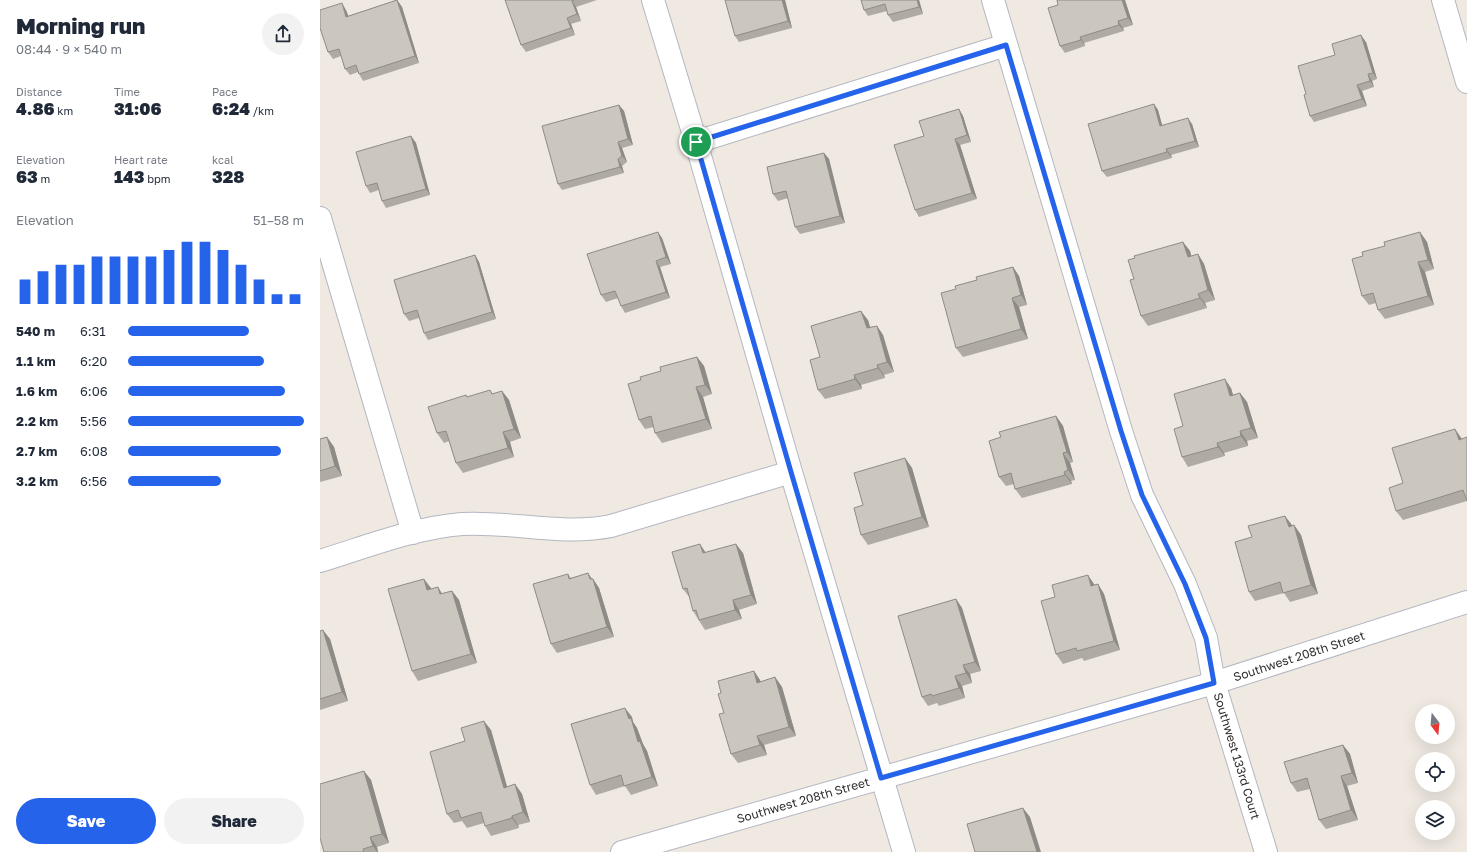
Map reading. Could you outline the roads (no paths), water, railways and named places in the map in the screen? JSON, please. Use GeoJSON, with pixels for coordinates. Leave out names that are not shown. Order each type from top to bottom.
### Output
{"type":"FeatureCollection","features":[{"type":"Feature","properties":{"kind":"street"},"geometry":{"type":"LineString","coordinates":[[653,0],[904,852]]}},
{"type":"Feature","properties":{"kind":"street","name":"Southwest 133rd Court"},"geometry":{"type":"LineString","coordinates":[[993,0],[1121,431],[1142,495],[1185,584],[1206,638],[1214,683],[1266,852]]}},
{"type":"Feature","properties":{"kind":"street"},"geometry":{"type":"LineString","coordinates":[[1443,0],[1467,82]]}},
{"type":"Feature","properties":{"kind":"street"},"geometry":{"type":"LineString","coordinates":[[696,142],[1006,45]]}},
{"type":"Feature","properties":{"kind":"street"},"geometry":{"type":"LineString","coordinates":[[320,218],[413,532]]}},
{"type":"Feature","properties":{"kind":"street"},"geometry":{"type":"LineString","coordinates":[[320,561],[413,532],[454,525],[484,524],[564,530],[593,530],[611,526],[791,472]]}},
{"type":"Feature","properties":{"kind":"street","name":"Southwest 208th Street"},"geometry":{"type":"LineString","coordinates":[[622,852],[1214,683],[1467,602]]}}]}
